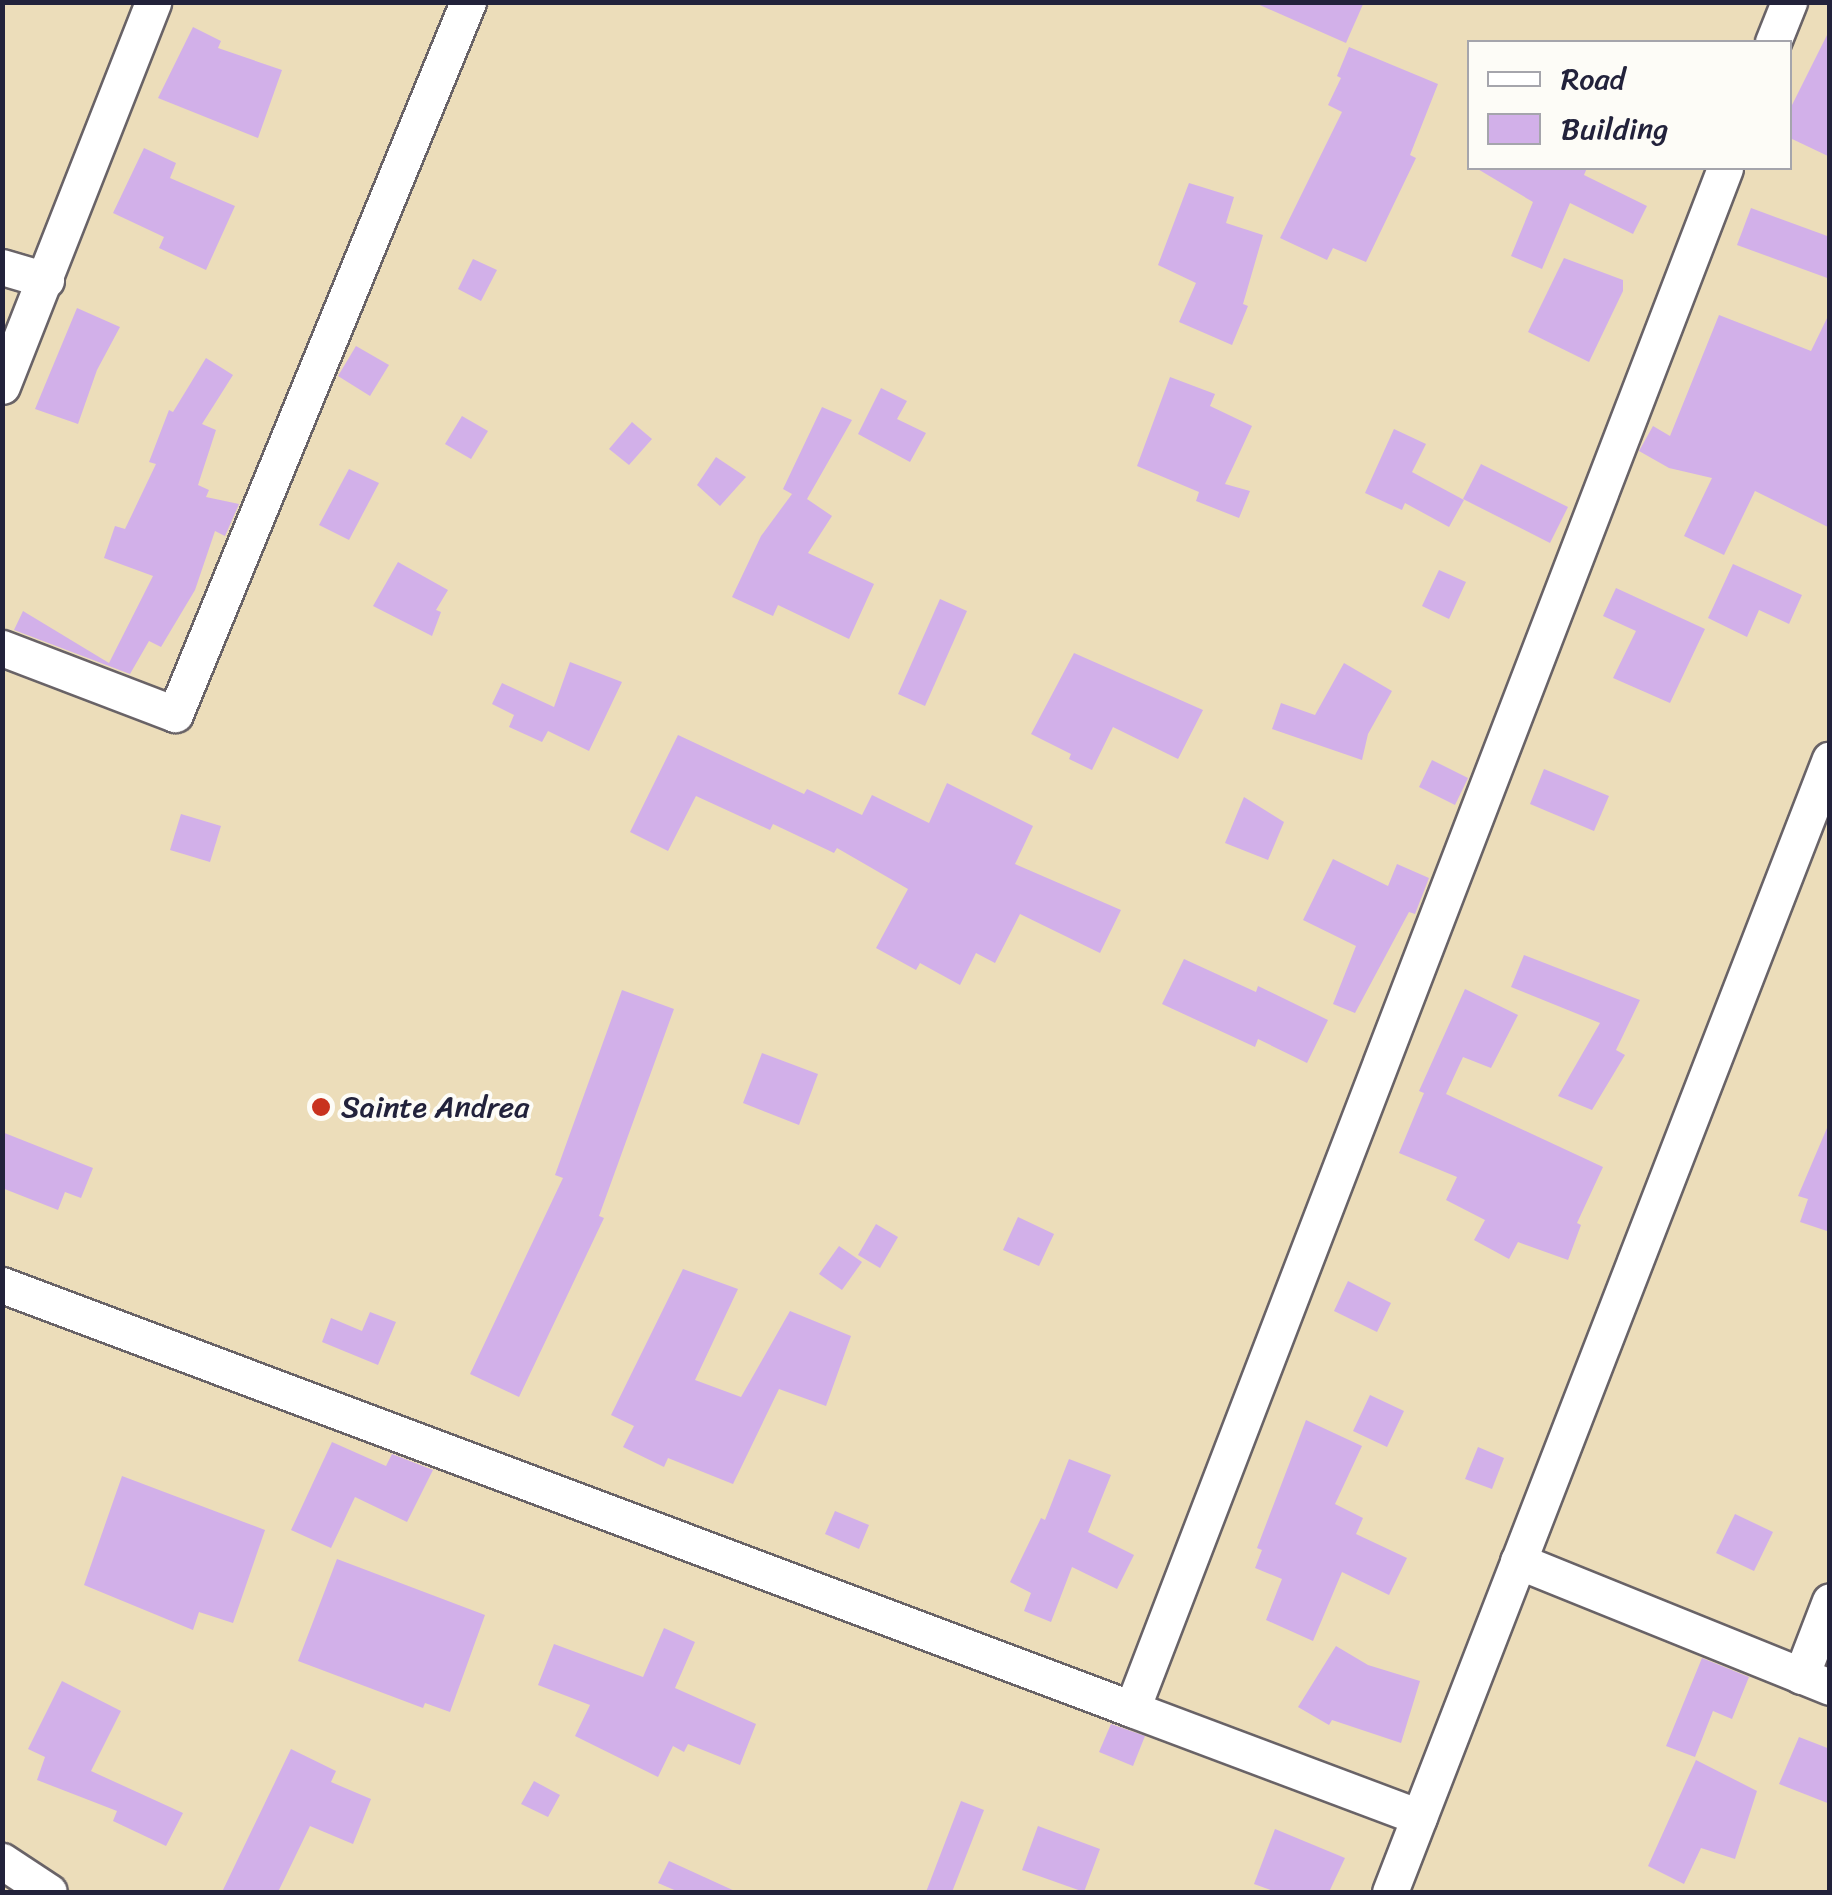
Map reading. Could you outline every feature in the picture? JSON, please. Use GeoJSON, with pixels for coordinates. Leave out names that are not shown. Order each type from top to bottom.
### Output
{"type":"FeatureCollection","features":[{"type":"Feature","properties":{"kind":"street"},"geometry":{"type":"LineString","coordinates":[[2,386],[152,2]]}},
{"type":"Feature","properties":{"kind":"street"},"geometry":{"type":"LineString","coordinates":[[2,648],[175,714],[468,2]]}},
{"type":"Feature","properties":{"kind":"street"},"geometry":{"type":"LineString","coordinates":[[1774,40],[1789,2]]}},
{"type":"Feature","properties":{"kind":"street"},"geometry":{"type":"LineString","coordinates":[[1132,1709],[1724,170]]}},
{"type":"Feature","properties":{"kind":"street"},"geometry":{"type":"LineString","coordinates":[[2,268],[46,280]]}},
{"type":"Feature","properties":{"kind":"street"},"geometry":{"type":"LineString","coordinates":[[1390,1892],[1830,759]]}},
{"type":"Feature","properties":{"kind":"street"},"geometry":{"type":"LineString","coordinates":[[2,1285],[1419,1816]]}},
{"type":"Feature","properties":{"kind":"street"},"geometry":{"type":"LineString","coordinates":[[1518,1561],[1815,1681],[1830,1600]]}},
{"type":"Feature","properties":{"kind":"street"},"geometry":{"type":"LineString","coordinates":[[2,1861],[49,1892]]}},
{"type":"Feature","properties":{"kind":"building"},"geometry":{"type":"Polygon","coordinates":[[[1253,2],[1364,2],[1346,43],[1253,2]]]}},
{"type":"Feature","properties":{"kind":"building"},"geometry":{"type":"Polygon","coordinates":[[[193,27],[221,41],[218,48],[282,70],[258,138],[158,98],[193,27]]]}},
{"type":"Feature","properties":{"kind":"building"},"geometry":{"type":"Polygon","coordinates":[[[1830,29],[1830,157],[1792,139],[1792,105],[1830,29]]]}},
{"type":"Feature","properties":{"kind":"building"},"geometry":{"type":"Polygon","coordinates":[[[1349,47],[1438,84],[1410,155],[1416,158],[1366,262],[1333,248],[1327,260],[1280,238],[1342,112],[1328,105],[1341,78],[1337,76],[1349,47]]]}},
{"type":"Feature","properties":{"kind":"building"},"geometry":{"type":"Polygon","coordinates":[[[144,148],[176,163],[170,178],[235,206],[206,270],[159,248],[164,237],[113,213],[144,148]]]}},
{"type":"Feature","properties":{"kind":"building"},"geometry":{"type":"Polygon","coordinates":[[[1479,170],[1586,170],[1584,175],[1647,206],[1633,234],[1570,203],[1542,269],[1511,256],[1533,202],[1479,170]]]}},
{"type":"Feature","properties":{"kind":"building"},"geometry":{"type":"Polygon","coordinates":[[[1189,183],[1234,197],[1226,223],[1263,235],[1243,304],[1248,306],[1232,345],[1179,322],[1196,283],[1158,265],[1189,183]]]}},
{"type":"Feature","properties":{"kind":"building"},"geometry":{"type":"Polygon","coordinates":[[[1751,208],[1830,237],[1830,279],[1737,245],[1751,208]]]}},
{"type":"Feature","properties":{"kind":"building"},"geometry":{"type":"Polygon","coordinates":[[[1564,258],[1623,280],[1623,291],[1589,362],[1528,332],[1564,258]]]}},
{"type":"Feature","properties":{"kind":"building"},"geometry":{"type":"Polygon","coordinates":[[[473,259],[497,270],[481,301],[458,289],[473,259]]]}},
{"type":"Feature","properties":{"kind":"building"},"geometry":{"type":"Polygon","coordinates":[[[77,308],[120,327],[97,370],[78,424],[35,409],[77,308]]]}},
{"type":"Feature","properties":{"kind":"building"},"geometry":{"type":"Polygon","coordinates":[[[1830,312],[1830,528],[1755,491],[1724,555],[1684,536],[1712,478],[1669,468],[1639,451],[1653,426],[1670,436],[1719,315],[1811,351],[1830,312]]]}},
{"type":"Feature","properties":{"kind":"building"},"geometry":{"type":"Polygon","coordinates":[[[356,346],[389,365],[370,396],[338,376],[356,346]]]}},
{"type":"Feature","properties":{"kind":"building"},"geometry":{"type":"Polygon","coordinates":[[[206,358],[233,375],[202,424],[216,430],[198,485],[209,490],[206,497],[239,504],[225,536],[215,531],[195,590],[161,647],[149,641],[130,674],[14,630],[23,611],[109,663],[153,576],[104,558],[115,526],[125,529],[156,464],[149,462],[169,410],[173,412],[206,358]]]}},
{"type":"Feature","properties":{"kind":"building"},"geometry":{"type":"Polygon","coordinates":[[[1170,377],[1215,394],[1210,406],[1252,426],[1225,484],[1250,491],[1239,518],[1196,501],[1199,492],[1137,466],[1170,377]]]}},
{"type":"Feature","properties":{"kind":"building"},"geometry":{"type":"Polygon","coordinates":[[[881,388],[907,401],[897,419],[926,433],[910,462],[858,434],[881,388]]]}},
{"type":"Feature","properties":{"kind":"building"},"geometry":{"type":"Polygon","coordinates":[[[822,407],[852,420],[807,499],[832,516],[808,553],[874,584],[849,639],[778,605],[773,616],[732,597],[761,536],[792,494],[783,489],[822,407]]]}},
{"type":"Feature","properties":{"kind":"building"},"geometry":{"type":"Polygon","coordinates":[[[462,416],[488,431],[471,459],[445,444],[462,416]]]}},
{"type":"Feature","properties":{"kind":"building"},"geometry":{"type":"Polygon","coordinates":[[[632,422],[652,439],[629,465],[609,449],[632,422]]]}},
{"type":"Feature","properties":{"kind":"building"},"geometry":{"type":"Polygon","coordinates":[[[1394,429],[1426,444],[1412,472],[1464,500],[1449,527],[1405,503],[1402,510],[1365,493],[1394,429]]]}},
{"type":"Feature","properties":{"kind":"building"},"geometry":{"type":"Polygon","coordinates":[[[716,457],[746,477],[720,506],[697,485],[716,457]]]}},
{"type":"Feature","properties":{"kind":"building"},"geometry":{"type":"Polygon","coordinates":[[[1481,464],[1568,507],[1550,543],[1463,499],[1481,464]]]}},
{"type":"Feature","properties":{"kind":"building"},"geometry":{"type":"Polygon","coordinates":[[[349,469],[379,483],[349,540],[319,525],[349,469]]]}},
{"type":"Feature","properties":{"kind":"building"},"geometry":{"type":"Polygon","coordinates":[[[398,562],[448,590],[436,610],[441,612],[432,636],[373,606],[398,562]]]}},
{"type":"Feature","properties":{"kind":"building"},"geometry":{"type":"Polygon","coordinates":[[[1733,564],[1802,595],[1789,624],[1759,610],[1747,637],[1708,618],[1733,564]]]}},
{"type":"Feature","properties":{"kind":"building"},"geometry":{"type":"Polygon","coordinates":[[[1439,570],[1466,582],[1449,619],[1422,606],[1439,570]]]}},
{"type":"Feature","properties":{"kind":"building"},"geometry":{"type":"Polygon","coordinates":[[[1616,588],[1705,629],[1670,703],[1613,678],[1636,631],[1603,616],[1616,588]]]}},
{"type":"Feature","properties":{"kind":"building"},"geometry":{"type":"Polygon","coordinates":[[[940,599],[967,611],[925,706],[898,694],[940,599]]]}},
{"type":"Feature","properties":{"kind":"building"},"geometry":{"type":"Polygon","coordinates":[[[1074,653],[1203,710],[1178,759],[1113,727],[1092,770],[1069,759],[1071,754],[1031,734],[1074,653]]]}},
{"type":"Feature","properties":{"kind":"building"},"geometry":{"type":"Polygon","coordinates":[[[570,662],[622,682],[589,751],[548,731],[542,742],[509,727],[514,715],[492,704],[502,683],[554,707],[570,662]]]}},
{"type":"Feature","properties":{"kind":"building"},"geometry":{"type":"Polygon","coordinates":[[[1344,663],[1392,691],[1368,734],[1362,760],[1272,729],[1281,703],[1315,715],[1344,663]]]}},
{"type":"Feature","properties":{"kind":"building"},"geometry":{"type":"Polygon","coordinates":[[[678,735],[804,794],[807,789],[862,815],[872,795],[929,823],[947,783],[1033,826],[1015,864],[1121,910],[1100,953],[1020,914],[995,963],[976,953],[960,985],[920,963],[916,970],[876,948],[908,889],[837,848],[834,853],[773,824],[770,830],[696,796],[668,851],[630,832],[678,735]]]}},
{"type":"Feature","properties":{"kind":"building"},"geometry":{"type":"Polygon","coordinates":[[[1432,760],[1468,778],[1455,805],[1419,787],[1432,760]]]}},
{"type":"Feature","properties":{"kind":"building"},"geometry":{"type":"Polygon","coordinates":[[[1544,769],[1609,796],[1594,831],[1530,804],[1544,769]]]}},
{"type":"Feature","properties":{"kind":"building"},"geometry":{"type":"Polygon","coordinates":[[[1244,797],[1284,822],[1268,860],[1225,843],[1244,797]]]}},
{"type":"Feature","properties":{"kind":"building"},"geometry":{"type":"Polygon","coordinates":[[[181,814],[221,826],[210,862],[170,850],[181,814]]]}},
{"type":"Feature","properties":{"kind":"building"},"geometry":{"type":"Polygon","coordinates":[[[1333,859],[1388,886],[1397,864],[1429,878],[1415,914],[1409,912],[1355,1013],[1333,1004],[1356,946],[1303,920],[1333,859]]]}},
{"type":"Feature","properties":{"kind":"building"},"geometry":{"type":"Polygon","coordinates":[[[1524,955],[1640,1000],[1616,1050],[1625,1055],[1592,1110],[1558,1096],[1600,1023],[1511,987],[1524,955]]]}},
{"type":"Feature","properties":{"kind":"building"},"geometry":{"type":"Polygon","coordinates":[[[1184,959],[1256,992],[1258,986],[1328,1020],[1307,1063],[1258,1039],[1255,1047],[1162,1004],[1184,959]]]}},
{"type":"Feature","properties":{"kind":"building"},"geometry":{"type":"Polygon","coordinates":[[[1465,989],[1518,1015],[1491,1068],[1463,1057],[1446,1094],[1603,1167],[1577,1223],[1581,1225],[1568,1260],[1518,1242],[1509,1259],[1474,1240],[1485,1220],[1446,1200],[1457,1177],[1399,1153],[1424,1093],[1419,1091],[1465,989]]]}},
{"type":"Feature","properties":{"kind":"building"},"geometry":{"type":"Polygon","coordinates":[[[622,990],[674,1009],[599,1216],[604,1218],[519,1397],[470,1374],[563,1178],[555,1175],[622,990]]]}},
{"type":"Feature","properties":{"kind":"building"},"geometry":{"type":"Polygon","coordinates":[[[762,1053],[818,1074],[799,1125],[743,1103],[762,1053]]]}},
{"type":"Feature","properties":{"kind":"building"},"geometry":{"type":"Polygon","coordinates":[[[1830,1121],[1830,1232],[1800,1222],[1808,1199],[1798,1196],[1830,1121]]]}},
{"type":"Feature","properties":{"kind":"building"},"geometry":{"type":"Polygon","coordinates":[[[2,1132],[93,1168],[81,1198],[65,1192],[58,1210],[2,1188],[2,1132]]]}},
{"type":"Feature","properties":{"kind":"building"},"geometry":{"type":"Polygon","coordinates":[[[1018,1217],[1054,1234],[1039,1266],[1003,1250],[1018,1217]]]}},
{"type":"Feature","properties":{"kind":"building"},"geometry":{"type":"Polygon","coordinates":[[[876,1224],[898,1237],[880,1268],[858,1255],[876,1224]]]}},
{"type":"Feature","properties":{"kind":"building"},"geometry":{"type":"Polygon","coordinates":[[[839,1246],[862,1262],[842,1290],[819,1274],[839,1246]]]}},
{"type":"Feature","properties":{"kind":"building"},"geometry":{"type":"Polygon","coordinates":[[[683,1269],[738,1289],[695,1380],[741,1397],[790,1311],[851,1336],[826,1406],[779,1389],[733,1484],[668,1458],[664,1467],[623,1447],[634,1426],[611,1415],[683,1269]]]}},
{"type":"Feature","properties":{"kind":"building"},"geometry":{"type":"Polygon","coordinates":[[[1348,1281],[1391,1303],[1377,1332],[1334,1311],[1348,1281]]]}},
{"type":"Feature","properties":{"kind":"building"},"geometry":{"type":"Polygon","coordinates":[[[370,1312],[396,1322],[378,1365],[322,1342],[331,1318],[362,1331],[370,1312]]]}},
{"type":"Feature","properties":{"kind":"building"},"geometry":{"type":"Polygon","coordinates":[[[1370,1395],[1404,1411],[1387,1447],[1353,1431],[1370,1395]]]}},
{"type":"Feature","properties":{"kind":"building"},"geometry":{"type":"Polygon","coordinates":[[[1306,1420],[1362,1446],[1335,1504],[1363,1518],[1356,1534],[1407,1558],[1389,1595],[1342,1572],[1313,1641],[1266,1620],[1282,1579],[1255,1568],[1262,1550],[1257,1548],[1306,1420]]]}},
{"type":"Feature","properties":{"kind":"building"},"geometry":{"type":"Polygon","coordinates":[[[332,1442],[386,1466],[392,1454],[433,1470],[407,1522],[355,1497],[331,1548],[291,1530],[332,1442]]]}},
{"type":"Feature","properties":{"kind":"building"},"geometry":{"type":"Polygon","coordinates":[[[1478,1447],[1504,1458],[1492,1489],[1465,1479],[1478,1447]]]}},
{"type":"Feature","properties":{"kind":"building"},"geometry":{"type":"Polygon","coordinates":[[[1069,1459],[1111,1475],[1088,1532],[1134,1555],[1117,1589],[1072,1567],[1051,1622],[1024,1611],[1031,1593],[1010,1582],[1041,1518],[1045,1520],[1069,1459]]]}},
{"type":"Feature","properties":{"kind":"building"},"geometry":{"type":"Polygon","coordinates":[[[122,1476],[265,1530],[233,1623],[199,1612],[193,1630],[84,1585],[122,1476]]]}},
{"type":"Feature","properties":{"kind":"building"},"geometry":{"type":"Polygon","coordinates":[[[835,1511],[869,1525],[859,1549],[825,1534],[835,1511]]]}},
{"type":"Feature","properties":{"kind":"building"},"geometry":{"type":"Polygon","coordinates":[[[1735,1514],[1773,1532],[1754,1571],[1716,1553],[1735,1514]]]}},
{"type":"Feature","properties":{"kind":"building"},"geometry":{"type":"Polygon","coordinates":[[[337,1559],[485,1615],[450,1712],[425,1703],[423,1708],[298,1661],[337,1559]]]}},
{"type":"Feature","properties":{"kind":"building"},"geometry":{"type":"Polygon","coordinates":[[[664,1628],[695,1642],[675,1688],[756,1724],[740,1765],[688,1744],[684,1752],[673,1746],[658,1777],[575,1736],[590,1705],[538,1685],[554,1644],[643,1677],[664,1628]]]}},
{"type":"Feature","properties":{"kind":"building"},"geometry":{"type":"Polygon","coordinates":[[[1336,1646],[1368,1665],[1420,1681],[1401,1743],[1332,1720],[1329,1725],[1298,1707],[1336,1646]]]}},
{"type":"Feature","properties":{"kind":"building"},"geometry":{"type":"Polygon","coordinates":[[[1702,1658],[1749,1677],[1732,1719],[1713,1711],[1695,1757],[1666,1746],[1702,1658]]]}},
{"type":"Feature","properties":{"kind":"building"},"geometry":{"type":"Polygon","coordinates":[[[62,1681],[121,1711],[91,1771],[183,1813],[166,1846],[113,1821],[117,1811],[37,1780],[45,1757],[28,1749],[62,1681]]]}},
{"type":"Feature","properties":{"kind":"building"},"geometry":{"type":"Polygon","coordinates":[[[1111,1724],[1145,1736],[1133,1766],[1099,1752],[1111,1724]]]}},
{"type":"Feature","properties":{"kind":"building"},"geometry":{"type":"Polygon","coordinates":[[[1799,1737],[1830,1749],[1830,1804],[1779,1784],[1799,1737]]]}},
{"type":"Feature","properties":{"kind":"building"},"geometry":{"type":"Polygon","coordinates":[[[291,1749],[336,1771],[331,1782],[371,1799],[353,1844],[310,1826],[278,1892],[222,1892],[291,1749]]]}},
{"type":"Feature","properties":{"kind":"building"},"geometry":{"type":"Polygon","coordinates":[[[1696,1760],[1757,1791],[1735,1859],[1701,1848],[1684,1884],[1648,1866],[1696,1760]]]}},
{"type":"Feature","properties":{"kind":"building"},"geometry":{"type":"Polygon","coordinates":[[[534,1781],[560,1795],[548,1817],[521,1804],[534,1781]]]}},
{"type":"Feature","properties":{"kind":"building"},"geometry":{"type":"Polygon","coordinates":[[[961,1801],[984,1810],[952,1892],[926,1892],[961,1801]]]}},
{"type":"Feature","properties":{"kind":"building"},"geometry":{"type":"Polygon","coordinates":[[[1038,1826],[1100,1849],[1084,1892],[1022,1870],[1038,1826]]]}},
{"type":"Feature","properties":{"kind":"building"},"geometry":{"type":"Polygon","coordinates":[[[1275,1829],[1345,1858],[1329,1892],[1276,1892],[1254,1884],[1275,1829]]]}},
{"type":"Feature","properties":{"kind":"building"},"geometry":{"type":"Polygon","coordinates":[[[669,1861],[737,1892],[679,1892],[658,1883],[669,1861]]]}},
{"type":"Feature","properties":{"kind":"place","name":"Sainte Andrea"},"geometry":{"type":"Point","coordinates":[321,1107]}}]}
